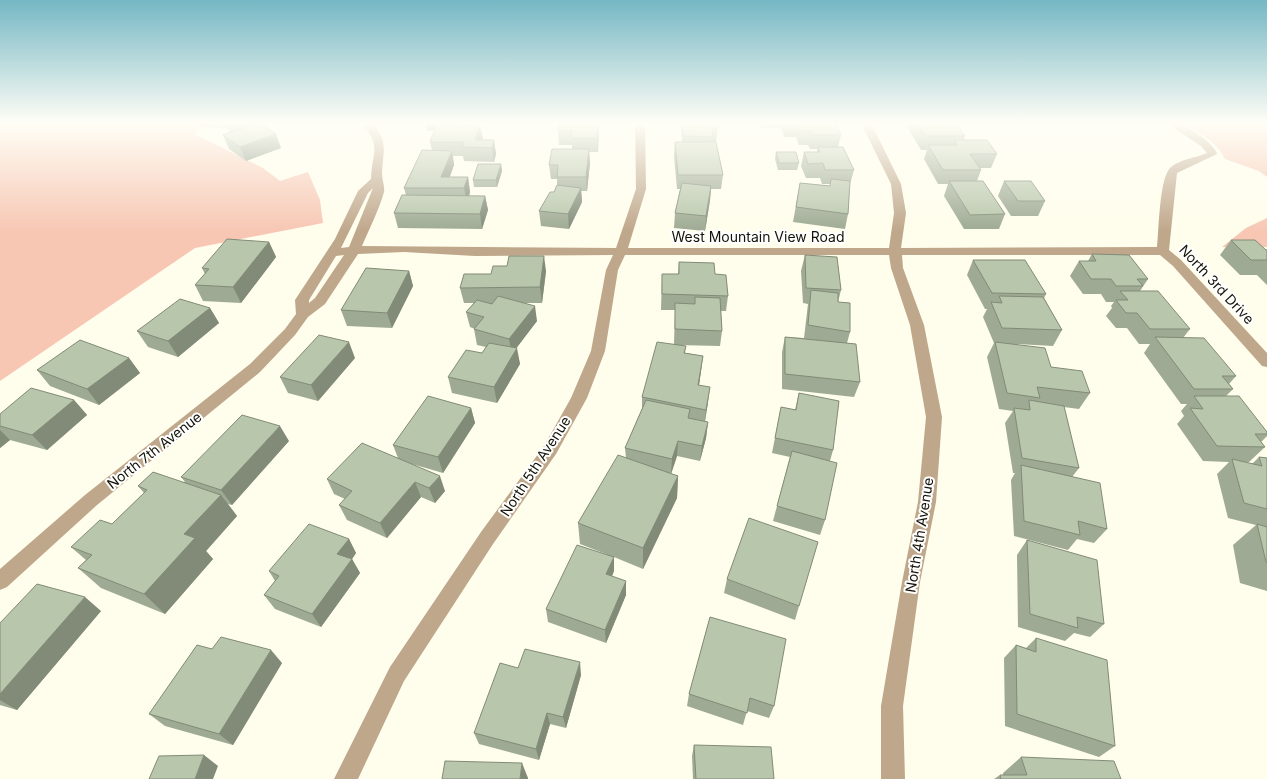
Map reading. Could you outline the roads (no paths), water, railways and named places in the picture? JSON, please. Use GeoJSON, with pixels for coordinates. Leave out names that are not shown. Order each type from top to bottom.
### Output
{"type":"FeatureCollection","features":[{"type":"Feature","properties":{"kind":"street"},"geometry":{"type":"LineString","coordinates":[[303,314],[320,300],[354,250],[379,190],[376,181],[381,159]]}},
{"type":"Feature","properties":{"kind":"street","name":"North 5th Avenue"},"geometry":{"type":"LineString","coordinates":[[346,779],[398,674],[487,538],[550,450],[579,398],[598,351],[612,270],[621,252],[641,189],[641,159]]}},
{"type":"Feature","properties":{"kind":"street","name":"North 4th Avenue"},"geometry":{"type":"LineString","coordinates":[[884,159],[896,184],[899,198],[900,213],[895,250],[897,268],[917,325],[934,416],[927,502],[911,582],[892,706],[893,779]]}},
{"type":"Feature","properties":{"kind":"street"},"geometry":{"type":"LineString","coordinates":[[1162,251],[1167,217],[1168,180],[1173,172],[1200,159]]}},
{"type":"Feature","properties":{"kind":"street"},"geometry":{"type":"LineString","coordinates":[[303,314],[302,300],[333,253],[363,191],[376,181]]}},
{"type":"Feature","properties":{"kind":"street","name":"West Mountain View Road"},"geometry":{"type":"LineString","coordinates":[[333,253],[354,250],[398,249],[621,252],[1162,251]]}},
{"type":"Feature","properties":{"kind":"street","name":"North 3rd Drive"},"geometry":{"type":"LineString","coordinates":[[1162,251],[1177,263],[1267,362]]}},
{"type":"Feature","properties":{"kind":"street","name":"North 7th Avenue"},"geometry":{"type":"LineString","coordinates":[[0,581],[91,500],[255,368],[290,332],[303,314]]}}]}
